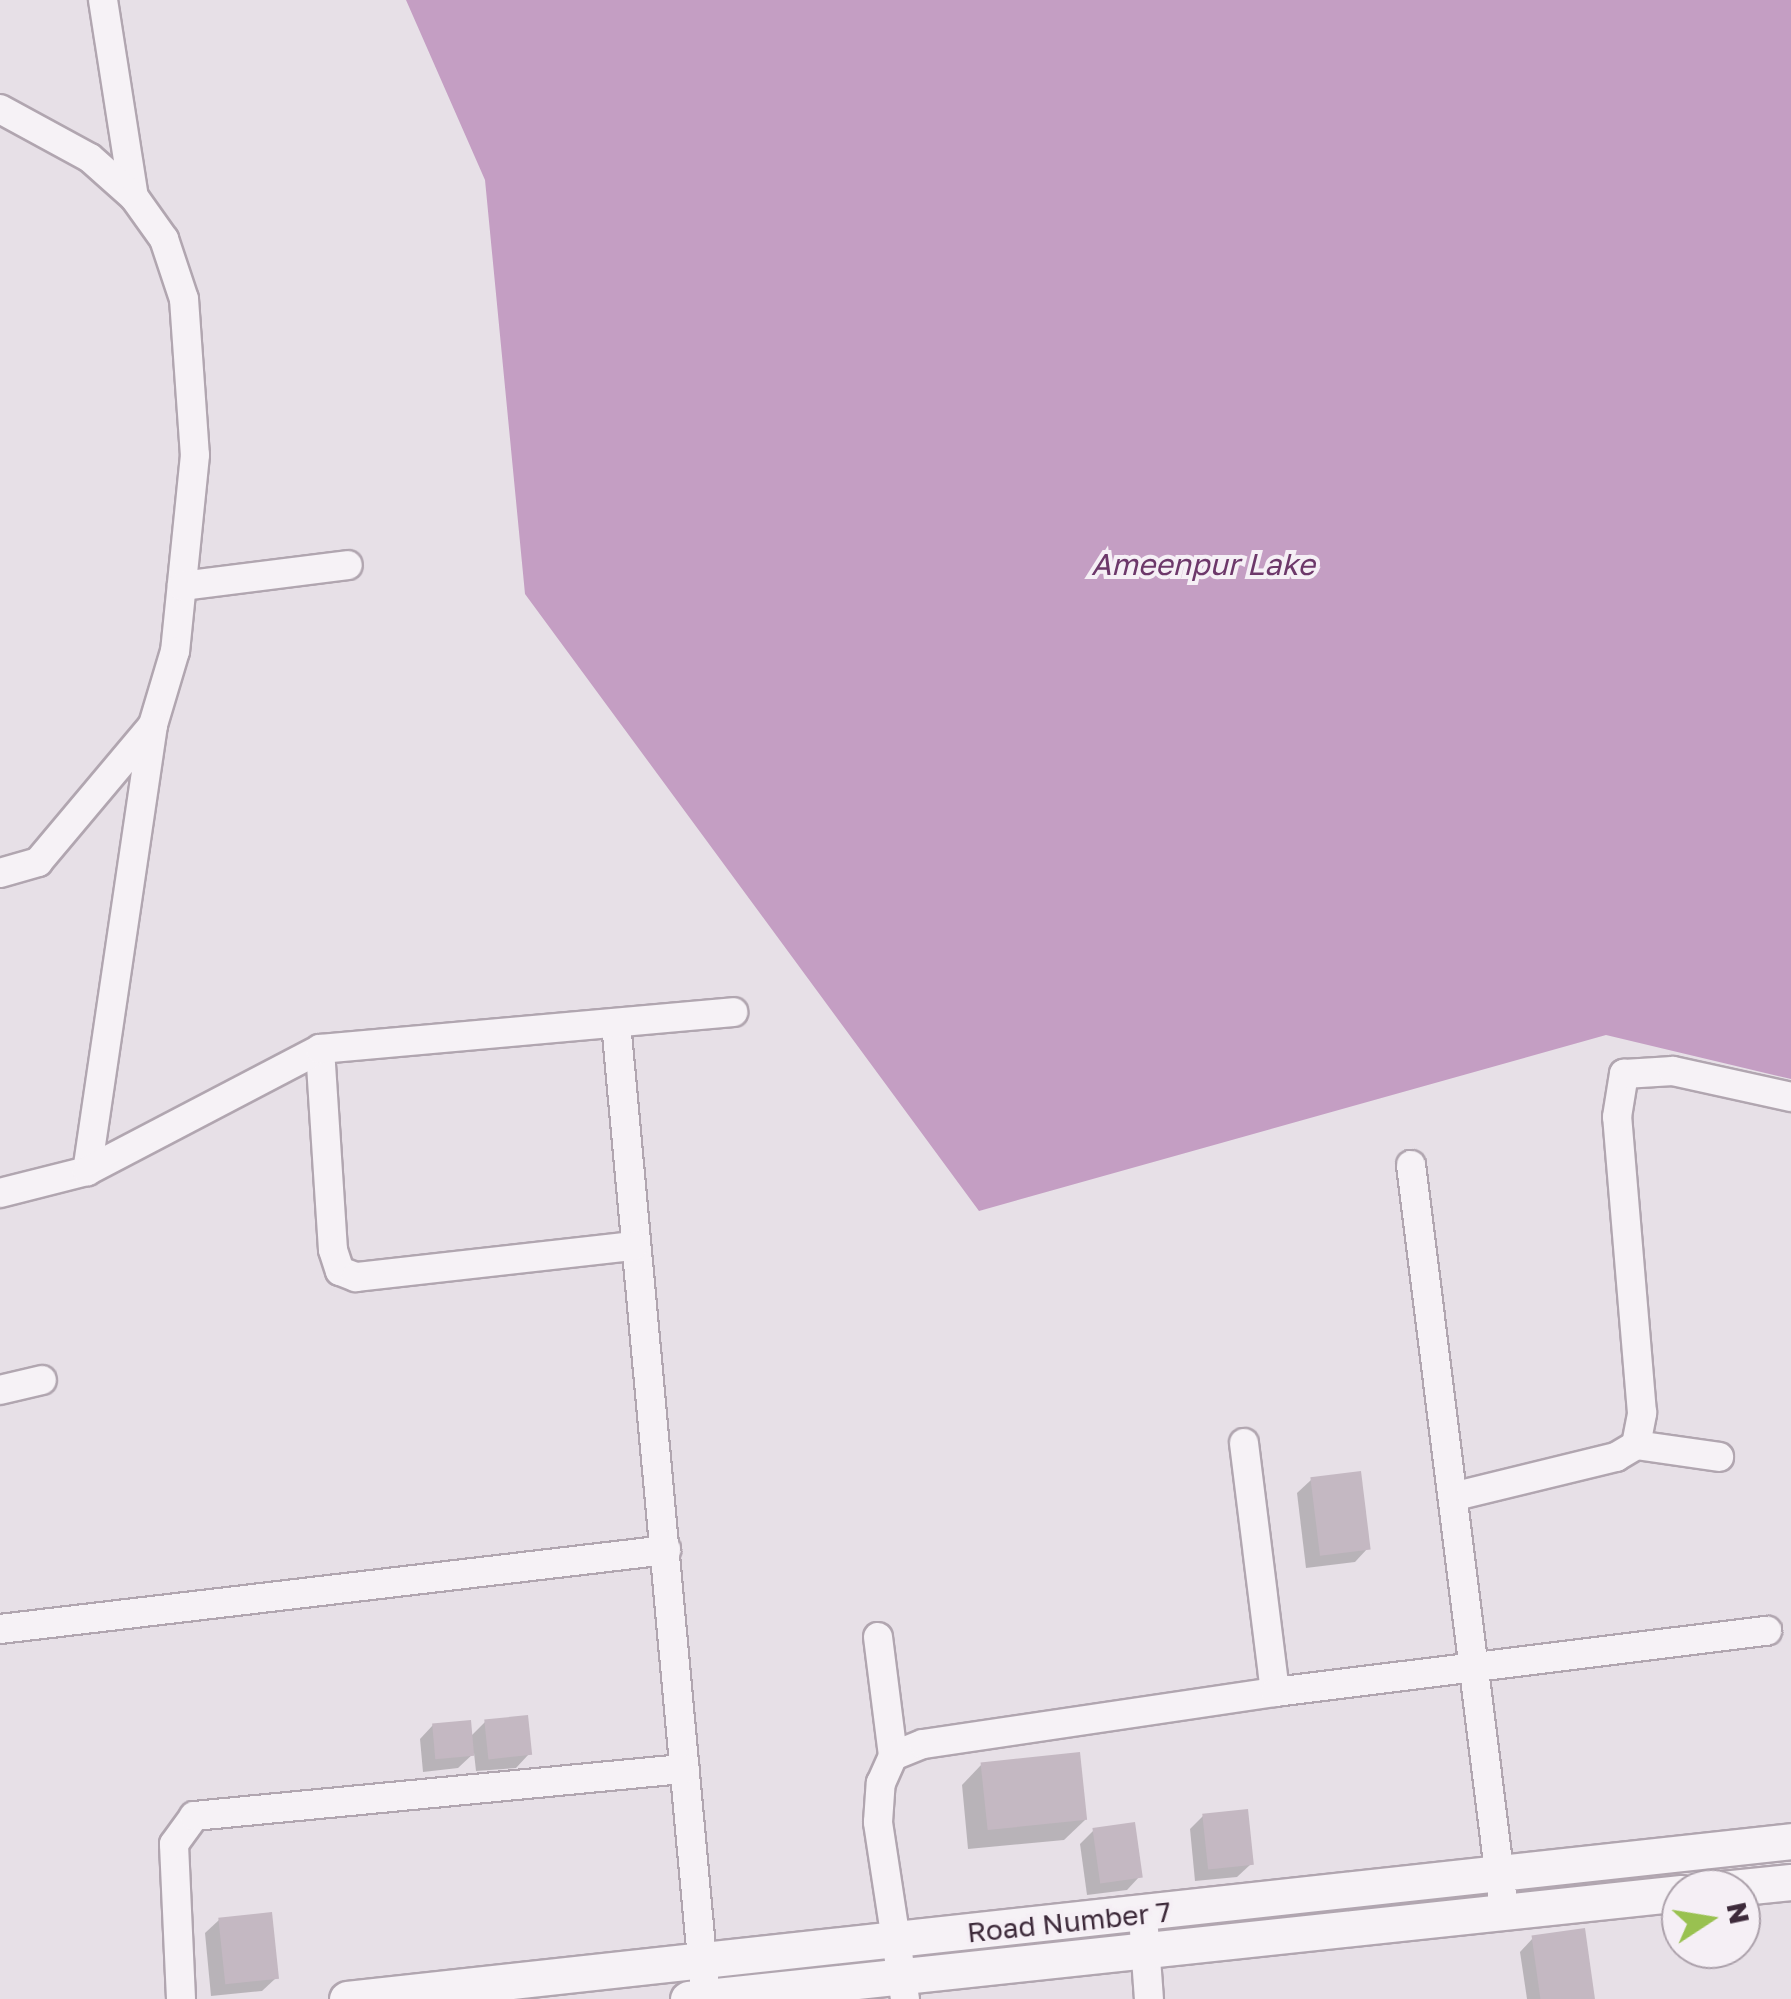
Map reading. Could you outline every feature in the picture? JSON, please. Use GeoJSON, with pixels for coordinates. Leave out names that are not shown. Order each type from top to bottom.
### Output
{"type":"FeatureCollection","features":[{"type":"Feature","properties":{"kind":"street"},"geometry":{"type":"LineString","coordinates":[[103,0],[134,197]]}},
{"type":"Feature","properties":{"kind":"street"},"geometry":{"type":"LineString","coordinates":[[0,109],[90,158],[134,197],[164,239],[184,298],[195,454],[175,650],[152,725],[87,1171]]}},
{"type":"Feature","properties":{"kind":"street"},"geometry":{"type":"LineString","coordinates":[[182,586],[348,565]]}},
{"type":"Feature","properties":{"kind":"street"},"geometry":{"type":"LineString","coordinates":[[0,872],[38,862],[152,725]]}},
{"type":"Feature","properties":{"kind":"street"},"geometry":{"type":"LineString","coordinates":[[0,1192],[87,1171],[320,1049],[734,1012]]}},
{"type":"Feature","properties":{"kind":"street"},"geometry":{"type":"LineString","coordinates":[[616,1023],[632,1246],[666,1550],[685,1769],[698,1986]]}},
{"type":"Feature","properties":{"kind":"street"},"geometry":{"type":"LineString","coordinates":[[320,1049],[333,1250],[340,1271],[356,1277],[632,1246]]}},
{"type":"Feature","properties":{"kind":"street"},"geometry":{"type":"LineString","coordinates":[[1636,1444],[1642,1413],[1617,1117],[1624,1074],[1673,1071],[1791,1097]]}},
{"type":"Feature","properties":{"kind":"street"},"geometry":{"type":"LineString","coordinates":[[1411,1166],[1456,1496],[1504,1910]]}},
{"type":"Feature","properties":{"kind":"street"},"geometry":{"type":"LineString","coordinates":[[0,1390],[42,1380]]}},
{"type":"Feature","properties":{"kind":"street"},"geometry":{"type":"LineString","coordinates":[[1244,1443],[1275,1692]]}},
{"type":"Feature","properties":{"kind":"street"},"geometry":{"type":"LineString","coordinates":[[1456,1496],[1616,1457],[1636,1444],[1719,1457]]}},
{"type":"Feature","properties":{"kind":"street"},"geometry":{"type":"LineString","coordinates":[[0,1629],[666,1550]]}},
{"type":"Feature","properties":{"kind":"street"},"geometry":{"type":"LineString","coordinates":[[894,1756],[924,1744],[1275,1692],[1767,1631]]}},
{"type":"Feature","properties":{"kind":"street"},"geometry":{"type":"LineString","coordinates":[[878,1636],[894,1756],[880,1783],[878,1822],[904,1988]]}},
{"type":"Feature","properties":{"kind":"street"},"geometry":{"type":"LineString","coordinates":[[181,1999],[174,1844],[194,1816],[685,1769]]}},
{"type":"Feature","properties":{"kind":"street","name":"Road Number 7"},"geometry":{"type":"LineString","coordinates":[[698,1986],[896,1942],[1791,1841]]}},
{"type":"Feature","properties":{"kind":"street"},"geometry":{"type":"LineString","coordinates":[[1728,1848],[1731,1869]]}},
{"type":"Feature","properties":{"kind":"street"},"geometry":{"type":"LineString","coordinates":[[1761,1885],[1791,1882]]}},
{"type":"Feature","properties":{"kind":"street","name":"Road Number 7"},"geometry":{"type":"LineString","coordinates":[[347,1999],[698,1986],[904,1988],[1146,1950],[1661,1895]]}},
{"type":"Feature","properties":{"kind":"street"},"geometry":{"type":"LineString","coordinates":[[1143,1914],[1149,1999]]}},
{"type":"Feature","properties":{"kind":"water","name":"Ameenpur Lake"},"geometry":{"type":"Polygon","coordinates":[[[406,0],[1791,0],[1791,1079],[1606,1035],[979,1211],[525,594],[485,180],[406,0]]]}},
{"type":"Feature","properties":{"kind":"building"},"geometry":{"type":"Polygon","coordinates":[[[1361,1471],[1371,1549],[1320,1556],[1310,1477],[1361,1471]]]}},
{"type":"Feature","properties":{"kind":"building"},"geometry":{"type":"Polygon","coordinates":[[[528,1715],[532,1755],[488,1759],[484,1720],[528,1715]]]}},
{"type":"Feature","properties":{"kind":"building"},"geometry":{"type":"Polygon","coordinates":[[[471,1720],[474,1756],[435,1759],[432,1723],[471,1720]]]}},
{"type":"Feature","properties":{"kind":"building"},"geometry":{"type":"Polygon","coordinates":[[[1080,1752],[1087,1820],[988,1830],[981,1762],[1080,1752]]]}},
{"type":"Feature","properties":{"kind":"building"},"geometry":{"type":"Polygon","coordinates":[[[1248,1809],[1254,1865],[1208,1870],[1202,1814],[1248,1809]]]}},
{"type":"Feature","properties":{"kind":"building"},"geometry":{"type":"Polygon","coordinates":[[[1135,1822],[1143,1877],[1100,1883],[1092,1828],[1135,1822]]]}},
{"type":"Feature","properties":{"kind":"building"},"geometry":{"type":"Polygon","coordinates":[[[272,1912],[279,1979],[225,1984],[218,1918],[272,1912]]]}},
{"type":"Feature","properties":{"kind":"building"},"geometry":{"type":"Polygon","coordinates":[[[1585,1928],[1595,1999],[1540,1999],[1532,1936],[1585,1928]]]}}]}
